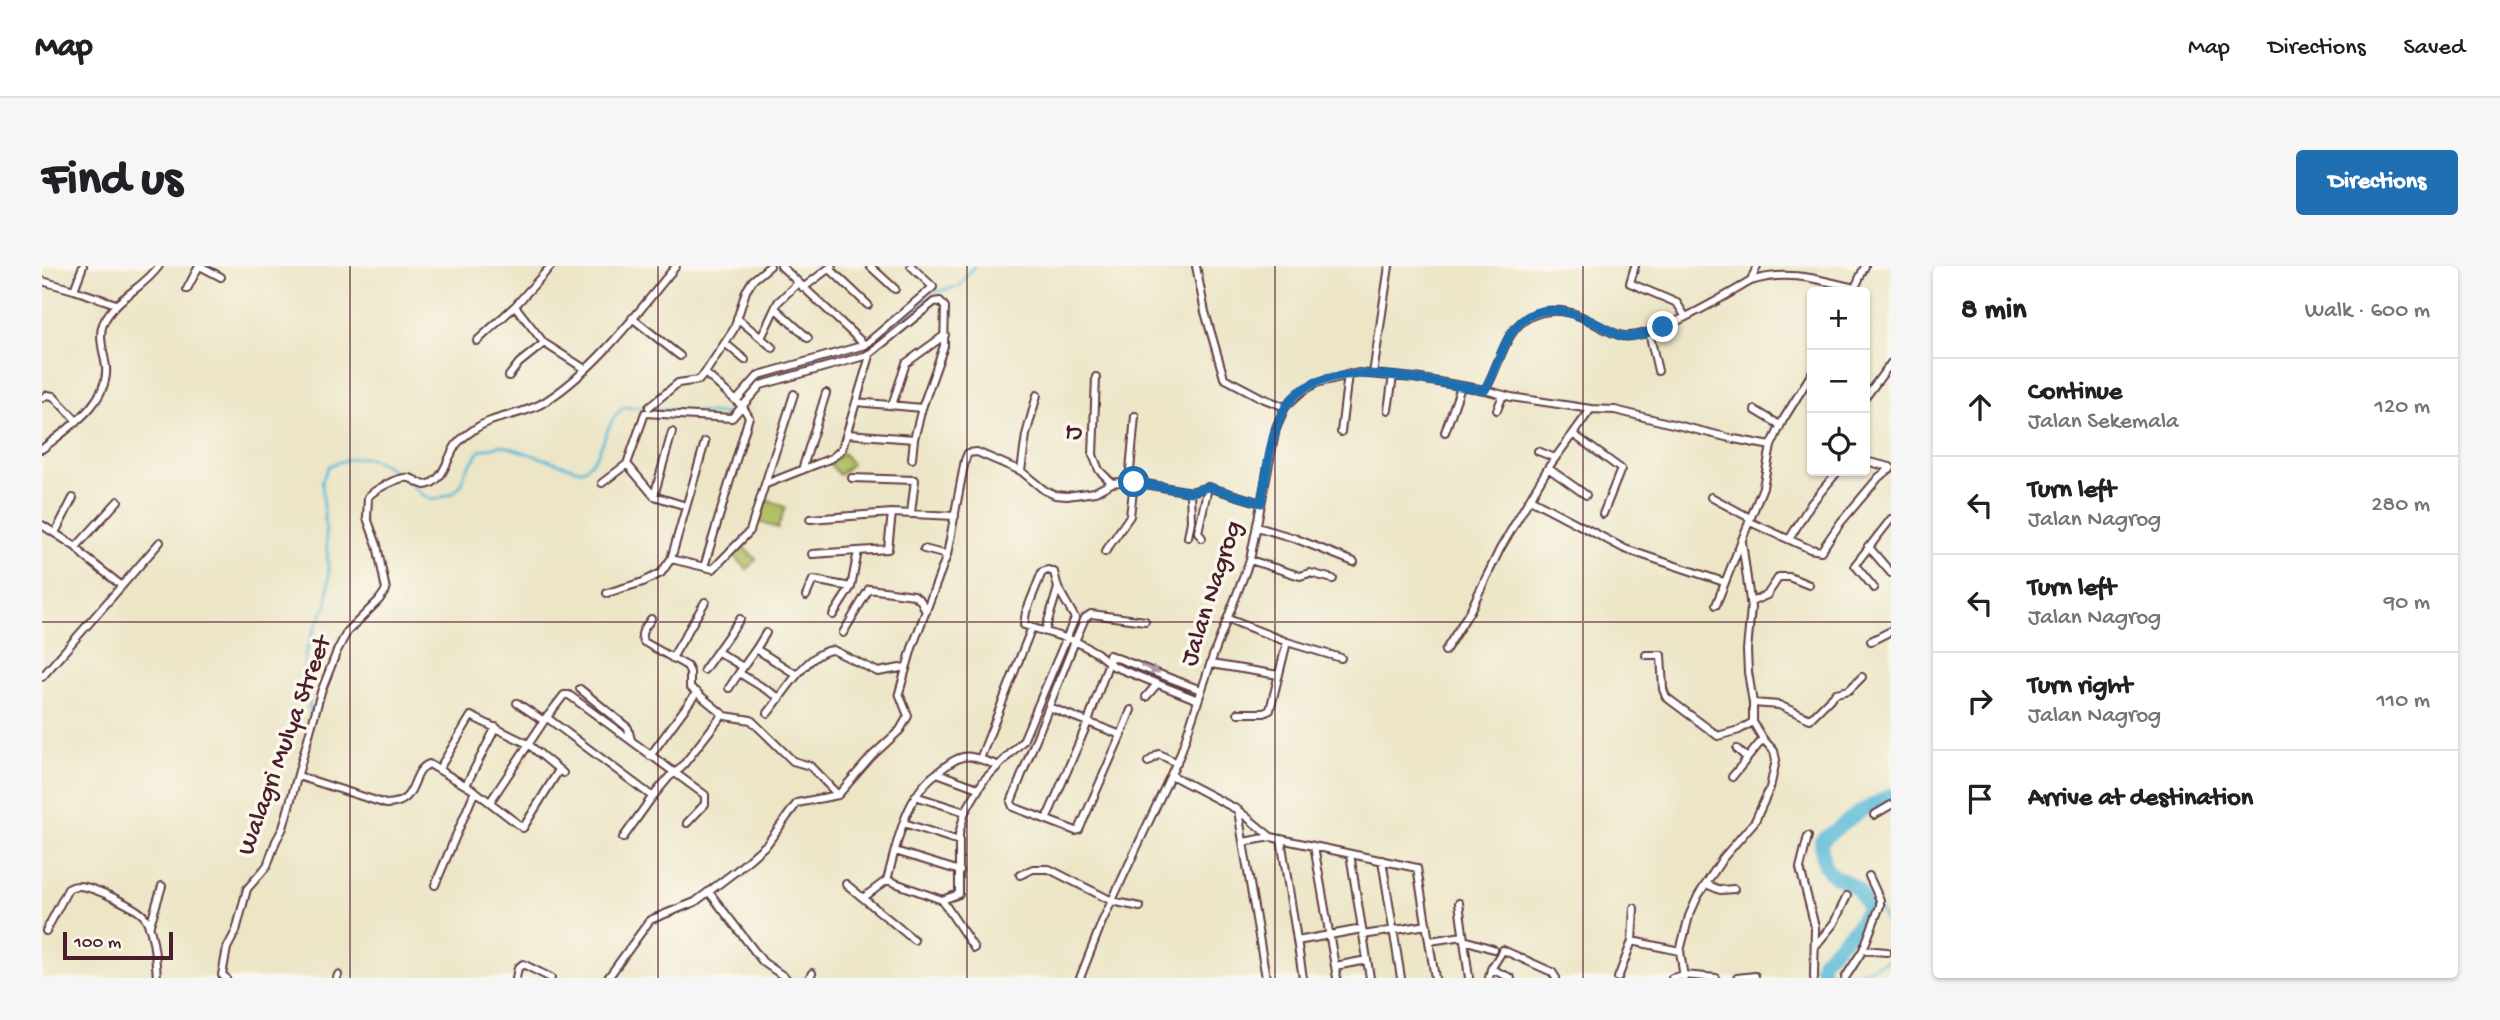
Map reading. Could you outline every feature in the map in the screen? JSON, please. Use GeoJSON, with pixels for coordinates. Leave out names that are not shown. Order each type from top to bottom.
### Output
{"type":"FeatureCollection","features":[{"type":"Feature","properties":{"kind":"street"},"geometry":{"type":"LineString","coordinates":[[74,290],[83,266]]}},
{"type":"Feature","properties":{"kind":"street"},"geometry":{"type":"LineString","coordinates":[[42,449],[95,402],[106,383],[101,331],[109,313],[116,304],[142,286],[159,266]]}},
{"type":"Feature","properties":{"kind":"street"},"geometry":{"type":"LineString","coordinates":[[187,289],[199,266],[221,277]]}},
{"type":"Feature","properties":{"kind":"street"},"geometry":{"type":"LineString","coordinates":[[477,341],[515,306],[551,266]]}},
{"type":"Feature","properties":{"kind":"street"},"geometry":{"type":"LineString","coordinates":[[515,306],[544,343],[585,369],[676,266]]}},
{"type":"Feature","properties":{"kind":"street"},"geometry":{"type":"LineString","coordinates":[[602,483],[627,464],[647,410],[678,383],[699,380],[705,373],[726,344],[746,291],[753,280],[770,266]]}},
{"type":"Feature","properties":{"kind":"street"},"geometry":{"type":"LineString","coordinates":[[766,484],[832,458],[842,449],[868,355],[865,345],[781,266]]}},
{"type":"Feature","properties":{"kind":"street"},"geometry":{"type":"LineString","coordinates":[[870,266],[895,289]]}},
{"type":"Feature","properties":{"kind":"street"},"geometry":{"type":"LineString","coordinates":[[736,401],[759,374],[865,345],[932,285],[911,266]]}},
{"type":"Feature","properties":{"kind":"street"},"geometry":{"type":"LineString","coordinates":[[1196,266],[1205,312],[1224,378],[1285,407],[1316,383],[1348,374],[1373,373],[1591,409],[1615,410],[1771,446]]}},
{"type":"Feature","properties":{"kind":"street"},"geometry":{"type":"LineString","coordinates":[[1373,373],[1388,266]]}},
{"type":"Feature","properties":{"kind":"street"},"geometry":{"type":"LineString","coordinates":[[1635,266],[1630,283],[1677,303],[1685,316]]}},
{"type":"Feature","properties":{"kind":"street"},"geometry":{"type":"LineString","coordinates":[[1751,281],[1757,266]]}},
{"type":"Feature","properties":{"kind":"street"},"geometry":{"type":"LineString","coordinates":[[1855,287],[1865,266]]}},
{"type":"Feature","properties":{"kind":"street"},"geometry":{"type":"LineString","coordinates":[[761,338],[775,308],[786,294],[831,267],[868,305]]}},
{"type":"Feature","properties":{"kind":"street"},"geometry":{"type":"LineString","coordinates":[[1485,390],[1511,334],[1539,312],[1551,310],[1571,313],[1622,336],[1649,332],[1751,281],[1772,275],[1789,274],[1842,287]]}},
{"type":"Feature","properties":{"kind":"street"},"geometry":{"type":"LineString","coordinates":[[42,281],[116,304]]}},
{"type":"Feature","properties":{"kind":"street"},"geometry":{"type":"LineString","coordinates":[[647,410],[729,419],[736,416],[761,385],[868,355],[934,302],[942,302],[945,307],[942,355],[922,408],[912,459]]}},
{"type":"Feature","properties":{"kind":"street"},"geometry":{"type":"LineString","coordinates":[[775,308],[808,338]]}},
{"type":"Feature","properties":{"kind":"street"},"geometry":{"type":"LineString","coordinates":[[632,318],[680,356]]}},
{"type":"Feature","properties":{"kind":"street"},"geometry":{"type":"LineString","coordinates":[[737,318],[773,348]]}},
{"type":"Feature","properties":{"kind":"street"},"geometry":{"type":"LineString","coordinates":[[1649,332],[1658,371]]}},
{"type":"Feature","properties":{"kind":"street"},"geometry":{"type":"LineString","coordinates":[[892,405],[906,363],[945,335]]}},
{"type":"Feature","properties":{"kind":"street"},"geometry":{"type":"LineString","coordinates":[[509,376],[519,363],[544,343]]}},
{"type":"Feature","properties":{"kind":"street"},"geometry":{"type":"LineString","coordinates":[[726,344],[745,360]]}},
{"type":"Feature","properties":{"kind":"street"},"geometry":{"type":"LineString","coordinates":[[1870,391],[1891,363]]}},
{"type":"Feature","properties":{"kind":"street","name":"Walagri Mulya Street"},"geometry":{"type":"LineString","coordinates":[[226,978],[222,975],[227,948],[236,931],[247,889],[267,866],[283,828],[321,692],[337,651],[347,632],[386,590],[377,545],[367,518],[368,497],[385,485],[405,479],[421,485],[435,482],[457,443],[471,431],[544,403],[585,369]]}},
{"type":"Feature","properties":{"kind":"street"},"geometry":{"type":"LineString","coordinates":[[704,567],[749,415],[705,373]]}},
{"type":"Feature","properties":{"kind":"street"},"geometry":{"type":"LineString","coordinates":[[1341,432],[1348,374]]}},
{"type":"Feature","properties":{"kind":"street"},"geometry":{"type":"LineString","coordinates":[[1388,410],[1393,376]]}},
{"type":"Feature","properties":{"kind":"street","name":"J"},"geometry":{"type":"LineString","coordinates":[[1096,377],[1093,455],[1099,470],[1112,483]]}},
{"type":"Feature","properties":{"kind":"street"},"geometry":{"type":"LineString","coordinates":[[1716,605],[1733,556],[1742,542],[1763,486],[1771,446],[1780,425],[1807,381]]}},
{"type":"Feature","properties":{"kind":"street"},"geometry":{"type":"LineString","coordinates":[[1446,432],[1461,387]]}},
{"type":"Feature","properties":{"kind":"street"},"geometry":{"type":"LineString","coordinates":[[802,470],[826,393]]}},
{"type":"Feature","properties":{"kind":"street"},"geometry":{"type":"LineString","coordinates":[[42,398],[47,394],[52,396],[76,420]]}},
{"type":"Feature","properties":{"kind":"street"},"geometry":{"type":"LineString","coordinates":[[671,559],[713,569],[750,531],[794,394]]}},
{"type":"Feature","properties":{"kind":"street"},"geometry":{"type":"LineString","coordinates":[[1021,471],[1026,435],[1037,395]]}},
{"type":"Feature","properties":{"kind":"street"},"geometry":{"type":"LineString","coordinates":[[1497,410],[1503,395]]}},
{"type":"Feature","properties":{"kind":"street"},"geometry":{"type":"LineString","coordinates":[[856,402],[922,408]]}},
{"type":"Feature","properties":{"kind":"street","name":"Jalan Nagrog"},"geometry":{"type":"LineString","coordinates":[[1080,978],[1112,901],[1177,763],[1250,559],[1276,428],[1285,407]]}},
{"type":"Feature","properties":{"kind":"street"},"geometry":{"type":"LineString","coordinates":[[1445,651],[1470,611],[1500,549],[1548,468],[1591,409]]}},
{"type":"Feature","properties":{"kind":"street"},"geometry":{"type":"LineString","coordinates":[[1755,410],[1780,425]]}},
{"type":"Feature","properties":{"kind":"street"},"geometry":{"type":"LineString","coordinates":[[1105,552],[1130,516],[1135,416]]}},
{"type":"Feature","properties":{"kind":"street"},"geometry":{"type":"LineString","coordinates":[[654,496],[672,432]]}},
{"type":"Feature","properties":{"kind":"street"},"geometry":{"type":"LineString","coordinates":[[847,434],[914,439]]}},
{"type":"Feature","properties":{"kind":"street"},"geometry":{"type":"LineString","coordinates":[[1573,434],[1621,469],[1603,514]]}},
{"type":"Feature","properties":{"kind":"street"},"geometry":{"type":"LineString","coordinates":[[607,593],[643,582],[661,573],[671,559],[705,442]]}},
{"type":"Feature","properties":{"kind":"street"},"geometry":{"type":"LineString","coordinates":[[1538,451],[1555,458]]}},
{"type":"Feature","properties":{"kind":"street"},"geometry":{"type":"LineString","coordinates":[[608,978],[650,920],[686,906],[709,892],[768,844],[797,803],[838,795],[908,720],[907,710],[898,695],[947,555],[968,453],[977,452],[1021,471],[1044,490],[1064,496],[1100,491],[1112,483],[1132,481],[1191,492],[1208,487],[1261,503]]}},
{"type":"Feature","properties":{"kind":"street"},"geometry":{"type":"LineString","coordinates":[[1711,497],[1750,520],[1810,549],[1822,551],[1841,522],[1891,468],[1870,462]]}},
{"type":"Feature","properties":{"kind":"street"},"geometry":{"type":"LineString","coordinates":[[627,464],[654,496],[686,506]]}},
{"type":"Feature","properties":{"kind":"street"},"geometry":{"type":"LineString","coordinates":[[1548,468],[1586,495]]}},
{"type":"Feature","properties":{"kind":"street"},"geometry":{"type":"LineString","coordinates":[[1790,538],[1810,505],[1834,476]]}},
{"type":"Feature","properties":{"kind":"street"},"geometry":{"type":"LineString","coordinates":[[852,478],[915,481],[911,513]]}},
{"type":"Feature","properties":{"kind":"street"},"geometry":{"type":"LineString","coordinates":[[1202,538],[1198,532],[1208,487]]}},
{"type":"Feature","properties":{"kind":"street"},"geometry":{"type":"LineString","coordinates":[[1188,537],[1191,492]]}},
{"type":"Feature","properties":{"kind":"street"},"geometry":{"type":"LineString","coordinates":[[55,533],[73,498]]}},
{"type":"Feature","properties":{"kind":"street"},"geometry":{"type":"LineString","coordinates":[[1530,499],[1625,549],[1724,582]]}},
{"type":"Feature","properties":{"kind":"street"},"geometry":{"type":"LineString","coordinates":[[76,547],[118,501]]}},
{"type":"Feature","properties":{"kind":"street"},"geometry":{"type":"LineString","coordinates":[[810,519],[892,513],[955,516]]}},
{"type":"Feature","properties":{"kind":"street"},"geometry":{"type":"LineString","coordinates":[[812,554],[888,548],[892,513]]}},
{"type":"Feature","properties":{"kind":"street"},"geometry":{"type":"LineString","coordinates":[[1874,588],[1855,566],[1891,519]]}},
{"type":"Feature","properties":{"kind":"street"},"geometry":{"type":"LineString","coordinates":[[42,525],[76,547],[121,586]]}},
{"type":"Feature","properties":{"kind":"street"},"geometry":{"type":"LineString","coordinates":[[1257,527],[1294,538],[1354,562]]}},
{"type":"Feature","properties":{"kind":"street"},"geometry":{"type":"LineString","coordinates":[[42,677],[160,542]]}},
{"type":"Feature","properties":{"kind":"street"},"geometry":{"type":"LineString","coordinates":[[1684,977],[1680,951],[1689,916],[1723,858],[1752,828],[1770,788],[1776,757],[1753,722],[1747,668],[1751,602],[1742,542]]}},
{"type":"Feature","properties":{"kind":"street"},"geometry":{"type":"LineString","coordinates":[[1868,546],[1891,573]]}},
{"type":"Feature","properties":{"kind":"street"},"geometry":{"type":"LineString","coordinates":[[925,549],[947,555]]}},
{"type":"Feature","properties":{"kind":"street"},"geometry":{"type":"LineString","coordinates":[[833,615],[851,587],[858,551]]}},
{"type":"Feature","properties":{"kind":"street"},"geometry":{"type":"LineString","coordinates":[[1733,556],[1746,558]]}},
{"type":"Feature","properties":{"kind":"street"},"geometry":{"type":"LineString","coordinates":[[1250,559],[1300,576],[1311,573],[1333,579]]}},
{"type":"Feature","properties":{"kind":"street"},"geometry":{"type":"LineString","coordinates":[[942,900],[958,895],[959,841],[965,812],[978,788],[997,765],[1023,741],[1066,639],[1075,618],[1058,588],[1054,572],[1041,572],[1024,625],[1045,631],[1066,639],[1075,642],[1157,684],[1198,700]]}},
{"type":"Feature","properties":{"kind":"street"},"geometry":{"type":"LineString","coordinates":[[1751,602],[1767,595],[1779,577],[1789,577],[1809,585]]}},
{"type":"Feature","properties":{"kind":"street"},"geometry":{"type":"LineString","coordinates":[[806,596],[813,580],[851,587]]}},
{"type":"Feature","properties":{"kind":"street"},"geometry":{"type":"LineString","coordinates":[[1045,631],[1058,588]]}},
{"type":"Feature","properties":{"kind":"street"},"geometry":{"type":"LineString","coordinates":[[843,633],[869,589],[914,595],[921,601],[926,612]]}},
{"type":"Feature","properties":{"kind":"street"},"geometry":{"type":"LineString","coordinates":[[672,658],[705,602]]}},
{"type":"Feature","properties":{"kind":"street"},"geometry":{"type":"LineString","coordinates":[[1131,710],[1079,830],[1073,831],[1013,807],[1011,803],[1088,615],[1145,621]]}},
{"type":"Feature","properties":{"kind":"street"},"geometry":{"type":"LineString","coordinates":[[651,619],[641,638],[687,666],[690,674],[689,686],[728,717],[752,722],[793,761],[810,766],[838,795]]}},
{"type":"Feature","properties":{"kind":"street"},"geometry":{"type":"LineString","coordinates":[[704,670],[740,619]]}},
{"type":"Feature","properties":{"kind":"street"},"geometry":{"type":"LineString","coordinates":[[1227,619],[1287,642],[1341,658]]}},
{"type":"Feature","properties":{"kind":"street"},"geometry":{"type":"LineString","coordinates":[[980,759],[1032,627]]}},
{"type":"Feature","properties":{"kind":"street"},"geometry":{"type":"LineString","coordinates":[[1871,642],[1891,631]]}},
{"type":"Feature","properties":{"kind":"street"},"geometry":{"type":"LineString","coordinates":[[729,688],[766,633]]}},
{"type":"Feature","properties":{"kind":"street"},"geometry":{"type":"LineString","coordinates":[[1238,713],[1265,713],[1270,710],[1287,642]]}},
{"type":"Feature","properties":{"kind":"street"},"geometry":{"type":"LineString","coordinates":[[756,649],[797,675]]}},
{"type":"Feature","properties":{"kind":"street"},"geometry":{"type":"LineString","coordinates":[[768,713],[797,675],[813,660],[830,650],[878,672],[906,667]]}},
{"type":"Feature","properties":{"kind":"street"},"geometry":{"type":"LineString","coordinates":[[718,652],[780,698]]}},
{"type":"Feature","properties":{"kind":"street"},"geometry":{"type":"LineString","coordinates":[[1646,656],[1661,655],[1663,689],[1668,700],[1718,736],[1739,730],[1753,722]]}},
{"type":"Feature","properties":{"kind":"street"},"geometry":{"type":"LineString","coordinates":[[1110,659],[1201,690]]}},
{"type":"Feature","properties":{"kind":"street"},"geometry":{"type":"LineString","coordinates":[[1046,820],[1088,722],[1110,659]]}},
{"type":"Feature","properties":{"kind":"street"},"geometry":{"type":"LineString","coordinates":[[1211,664],[1279,675]]}},
{"type":"Feature","properties":{"kind":"street"},"geometry":{"type":"LineString","coordinates":[[1753,703],[1779,705],[1810,719],[1836,693],[1849,690],[1862,677]]}},
{"type":"Feature","properties":{"kind":"street"},"geometry":{"type":"LineString","coordinates":[[1146,697],[1157,684]]}},
{"type":"Feature","properties":{"kind":"street"},"geometry":{"type":"LineString","coordinates":[[580,689],[628,728],[631,740]]}},
{"type":"Feature","properties":{"kind":"street"},"geometry":{"type":"LineString","coordinates":[[650,756],[697,692]]}},
{"type":"Feature","properties":{"kind":"street"},"geometry":{"type":"LineString","coordinates":[[490,802],[545,719],[564,695],[569,695],[706,798],[705,804],[687,823]]}},
{"type":"Feature","properties":{"kind":"street"},"geometry":{"type":"LineString","coordinates":[[517,703],[545,719],[653,797]]}},
{"type":"Feature","properties":{"kind":"street"},"geometry":{"type":"LineString","coordinates":[[1049,707],[1121,735]]}},
{"type":"Feature","properties":{"kind":"street"},"geometry":{"type":"LineString","coordinates":[[624,838],[653,797],[681,768],[723,714]]}},
{"type":"Feature","properties":{"kind":"street"},"geometry":{"type":"LineString","coordinates":[[298,776],[386,804],[395,804],[410,795],[425,765],[439,769],[466,785],[524,828],[561,771],[528,744],[471,716],[439,769]]}},
{"type":"Feature","properties":{"kind":"street"},"geometry":{"type":"LineString","coordinates":[[466,785],[496,727]]}},
{"type":"Feature","properties":{"kind":"street"},"geometry":{"type":"LineString","coordinates":[[1732,776],[1763,739]]}},
{"type":"Feature","properties":{"kind":"street"},"geometry":{"type":"LineString","coordinates":[[1737,749],[1747,758]]}},
{"type":"Feature","properties":{"kind":"street"},"geometry":{"type":"LineString","coordinates":[[1148,762],[1159,754],[1177,763]]}},
{"type":"Feature","properties":{"kind":"street"},"geometry":{"type":"LineString","coordinates":[[863,898],[887,880],[915,796],[937,773],[959,757],[969,756],[997,765]]}},
{"type":"Feature","properties":{"kind":"street"},"geometry":{"type":"LineString","coordinates":[[937,773],[978,788]]}},
{"type":"Feature","properties":{"kind":"street"},"geometry":{"type":"LineString","coordinates":[[1171,775],[1238,810],[1271,837]]}},
{"type":"Feature","properties":{"kind":"street"},"geometry":{"type":"LineString","coordinates":[[435,885],[475,791]]}},
{"type":"Feature","properties":{"kind":"street"},"geometry":{"type":"LineString","coordinates":[[915,796],[965,812]]}},
{"type":"Feature","properties":{"kind":"street"},"geometry":{"type":"LineString","coordinates":[[1874,815],[1888,806],[1891,817]]}},
{"type":"Feature","properties":{"kind":"street"},"geometry":{"type":"LineString","coordinates":[[1238,810],[1266,978]]}},
{"type":"Feature","properties":{"kind":"street"},"geometry":{"type":"LineString","coordinates":[[904,823],[959,841]]}},
{"type":"Feature","properties":{"kind":"street"},"geometry":{"type":"LineString","coordinates":[[1808,836],[1800,868],[1815,927],[1814,978]]}},
{"type":"Feature","properties":{"kind":"street"},"geometry":{"type":"LineString","coordinates":[[1243,842],[1271,837],[1417,868],[1435,978]]}},
{"type":"Feature","properties":{"kind":"street"},"geometry":{"type":"LineString","coordinates":[[1281,839],[1303,978]]}},
{"type":"Feature","properties":{"kind":"street"},"geometry":{"type":"LineString","coordinates":[[1314,846],[1337,978]]}},
{"type":"Feature","properties":{"kind":"street"},"geometry":{"type":"LineString","coordinates":[[895,851],[960,871]]}},
{"type":"Feature","properties":{"kind":"street"},"geometry":{"type":"LineString","coordinates":[[1350,854],[1370,978]]}},
{"type":"Feature","properties":{"kind":"street"},"geometry":{"type":"LineString","coordinates":[[1382,860],[1401,978]]}},
{"type":"Feature","properties":{"kind":"street"},"geometry":{"type":"LineString","coordinates":[[1020,875],[1033,869],[1049,869],[1112,901],[1140,908]]}},
{"type":"Feature","properties":{"kind":"street"},"geometry":{"type":"LineString","coordinates":[[1846,978],[1863,950],[1880,906],[1869,876]]}},
{"type":"Feature","properties":{"kind":"street"},"geometry":{"type":"LineString","coordinates":[[887,880],[942,900],[974,948]]}},
{"type":"Feature","properties":{"kind":"street"},"geometry":{"type":"LineString","coordinates":[[846,884],[915,940]]}},
{"type":"Feature","properties":{"kind":"street"},"geometry":{"type":"LineString","coordinates":[[1706,884],[1720,890],[1734,889]]}},
{"type":"Feature","properties":{"kind":"street"},"geometry":{"type":"LineString","coordinates":[[46,932],[66,891],[79,886],[98,891],[136,908],[146,918],[157,978]]}},
{"type":"Feature","properties":{"kind":"street"},"geometry":{"type":"LineString","coordinates":[[149,928],[162,887]]}},
{"type":"Feature","properties":{"kind":"street"},"geometry":{"type":"LineString","coordinates":[[709,892],[763,962],[786,978]]}},
{"type":"Feature","properties":{"kind":"street"},"geometry":{"type":"LineString","coordinates":[[1816,946],[1834,923],[1847,896]]}},
{"type":"Feature","properties":{"kind":"street"},"geometry":{"type":"LineString","coordinates":[[1459,903],[1469,978]]}},
{"type":"Feature","properties":{"kind":"street"},"geometry":{"type":"LineString","coordinates":[[1618,978],[1632,940],[1634,908]]}},
{"type":"Feature","properties":{"kind":"street"},"geometry":{"type":"LineString","coordinates":[[1297,942],[1330,935],[1427,925]]}},
{"type":"Feature","properties":{"kind":"street"},"geometry":{"type":"LineString","coordinates":[[1430,942],[1463,938],[1493,949]]}},
{"type":"Feature","properties":{"kind":"street"},"geometry":{"type":"LineString","coordinates":[[1632,940],[1680,951]]}},
{"type":"Feature","properties":{"kind":"street"},"geometry":{"type":"LineString","coordinates":[[1489,978],[1491,969],[1503,950],[1552,972],[1556,978]]}},
{"type":"Feature","properties":{"kind":"street"},"geometry":{"type":"LineString","coordinates":[[1863,950],[1887,953]]}},
{"type":"Feature","properties":{"kind":"street"},"geometry":{"type":"LineString","coordinates":[[1335,966],[1367,960]]}},
{"type":"Feature","properties":{"kind":"street"},"geometry":{"type":"LineString","coordinates":[[516,978],[517,968],[523,964],[551,978]]}},
{"type":"Feature","properties":{"kind":"street"},"geometry":{"type":"LineString","coordinates":[[1491,969],[1511,978]]}},
{"type":"Feature","properties":{"kind":"street"},"geometry":{"type":"LineString","coordinates":[[1737,978],[1755,976]]}},
{"type":"Feature","properties":{"kind":"street"},"geometry":{"type":"LineString","coordinates":[[1672,978],[1716,978]]}},
{"type":"Feature","properties":{"kind":"green space"},"geometry":{"type":"Polygon","coordinates":[[[843,453],[852,464],[839,475],[830,464],[843,453]]]}},
{"type":"Feature","properties":{"kind":"green space"},"geometry":{"type":"Polygon","coordinates":[[[766,500],[785,507],[778,528],[759,522],[766,500]]]}},
{"type":"Feature","properties":{"kind":"green space"},"geometry":{"type":"Polygon","coordinates":[[[741,545],[756,559],[747,569],[732,554],[741,545]]]}},
{"type":"Feature","properties":{"kind":"waterway"},"geometry":{"type":"LineString","coordinates":[[407,481],[424,496],[435,500],[453,493],[462,484],[465,471],[481,450],[502,445],[584,470],[596,456],[611,423],[625,407],[725,414],[732,411],[762,379],[862,352],[936,292],[960,286],[974,266]]}},
{"type":"Feature","properties":{"kind":"waterway"},"geometry":{"type":"LineString","coordinates":[[311,715],[304,673],[305,654],[327,605],[329,579],[322,481],[329,466],[359,458],[375,460],[402,476]]}},
{"type":"Feature","properties":{"kind":"waterway"},"geometry":{"type":"LineString","coordinates":[[1825,978],[1821,966],[1823,960],[1855,928],[1868,908],[1856,888],[1828,870],[1821,841],[1859,812],[1891,795]]}},
{"type":"Feature","properties":{"kind":"waterway"},"geometry":{"type":"LineString","coordinates":[[1868,908],[1880,909],[1888,929],[1891,952]]}},
{"type":"Feature","properties":{"kind":"waterway"},"geometry":{"type":"LineString","coordinates":[[1847,978],[1886,961],[1891,954]]}},
{"type":"Feature","properties":{"kind":"route"},"geometry":{"type":"LineString","coordinates":[[1134,482],[1191,492],[1208,487],[1261,503],[1276,428],[1285,407],[1316,383],[1348,374],[1373,373],[1485,390],[1508,338],[1528,318],[1545,310],[1578,315],[1622,336],[1663,327]]}}]}
